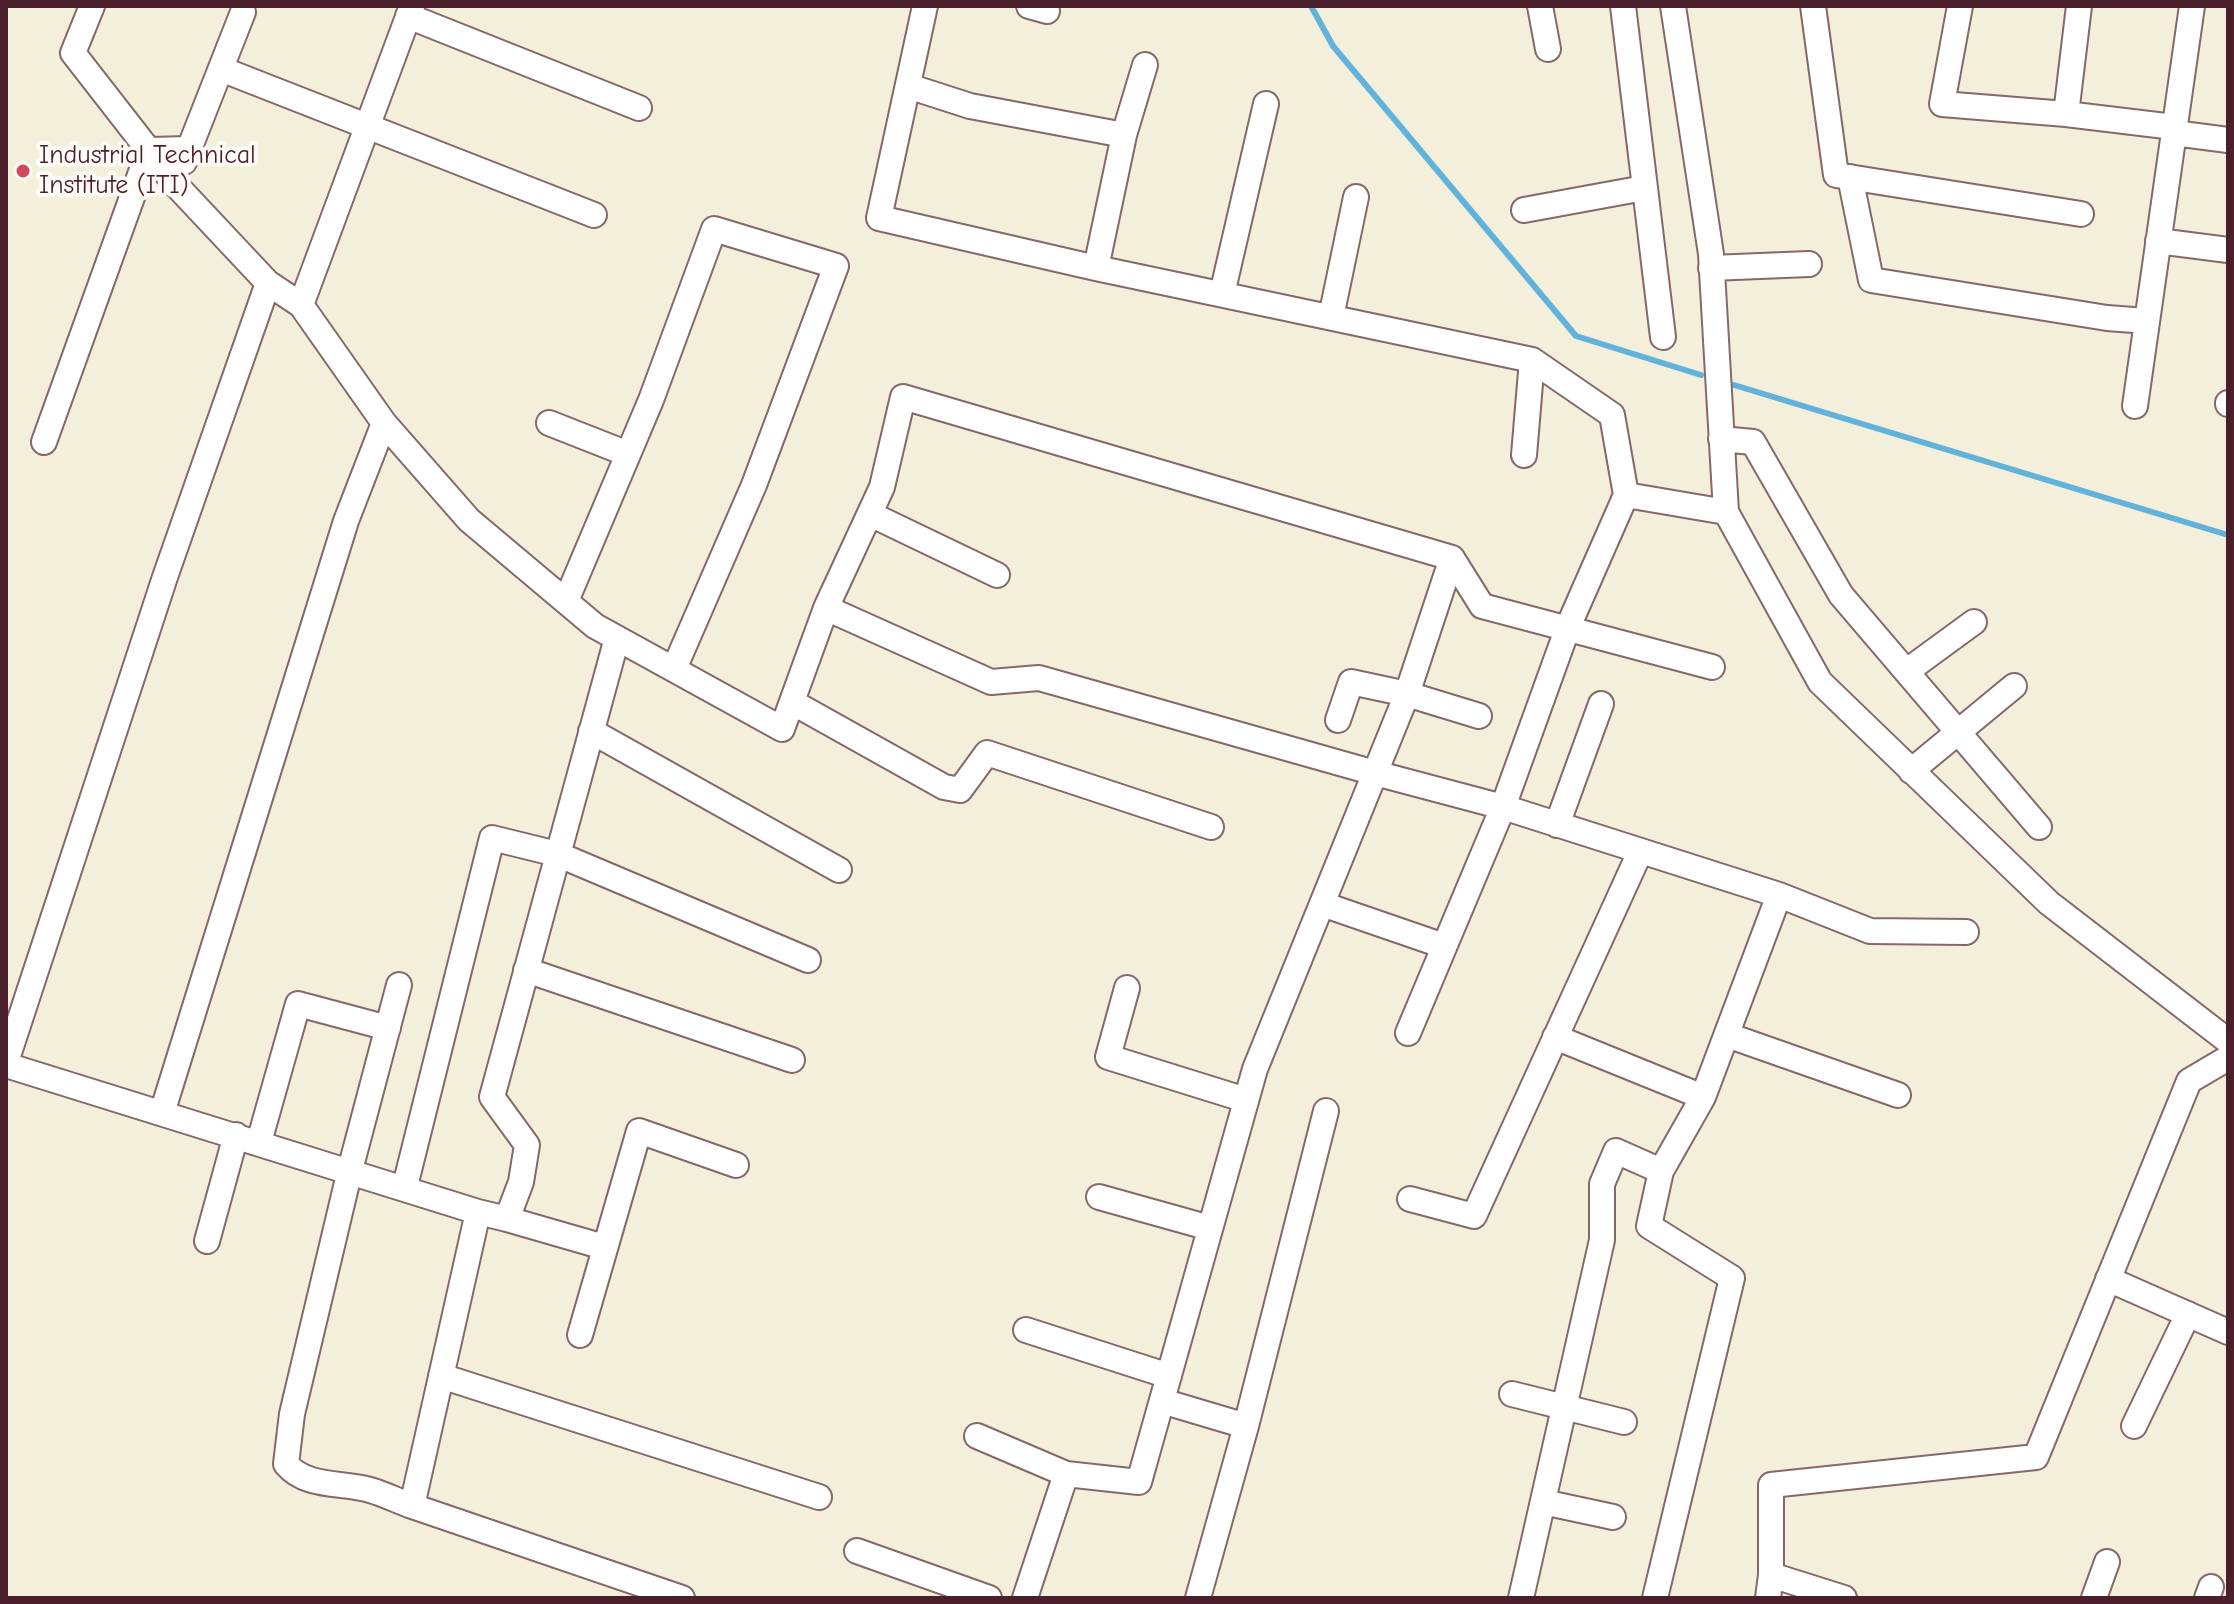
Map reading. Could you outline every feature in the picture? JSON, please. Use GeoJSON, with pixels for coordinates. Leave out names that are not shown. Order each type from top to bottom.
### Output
{"type":"FeatureCollection","features":[{"type":"Feature","properties":{"kind":"street"},"geometry":{"type":"LineString","coordinates":[[92,6],[73,53],[175,184],[284,294],[384,423],[469,520],[595,626],[782,729],[826,608],[882,487],[903,397],[1452,558],[1482,606],[1712,667]]}},
{"type":"Feature","properties":{"kind":"street"},"geometry":{"type":"LineString","coordinates":[[925,6],[879,218],[1096,268],[1532,360],[1612,415],[1626,495],[1568,627],[1503,807],[1408,1033]]}},
{"type":"Feature","properties":{"kind":"street"},"geometry":{"type":"LineString","coordinates":[[1540,6],[1548,49]]}},
{"type":"Feature","properties":{"kind":"street"},"geometry":{"type":"LineString","coordinates":[[1623,6],[1663,337]]}},
{"type":"Feature","properties":{"kind":"street"},"geometry":{"type":"LineString","coordinates":[[1673,6],[1711,268],[1726,512],[1820,682],[2049,903],[2228,1041]]}},
{"type":"Feature","properties":{"kind":"street"},"geometry":{"type":"LineString","coordinates":[[1813,6],[1836,175],[2081,214]]}},
{"type":"Feature","properties":{"kind":"street"},"geometry":{"type":"LineString","coordinates":[[1960,6],[1942,104],[2066,114],[2228,140]]}},
{"type":"Feature","properties":{"kind":"street"},"geometry":{"type":"LineString","coordinates":[[2066,114],[2079,6]]}},
{"type":"Feature","properties":{"kind":"street"},"geometry":{"type":"LineString","coordinates":[[2135,406],[2192,6]]}},
{"type":"Feature","properties":{"kind":"street"},"geometry":{"type":"LineString","coordinates":[[175,184],[221,69],[239,8]]}},
{"type":"Feature","properties":{"kind":"street"},"geometry":{"type":"LineString","coordinates":[[604,1247],[478,1212],[405,1186],[6,1063],[165,577],[259,310],[284,294],[366,128],[410,11],[639,108]]}},
{"type":"Feature","properties":{"kind":"street"},"geometry":{"type":"LineString","coordinates":[[1096,268],[1124,135],[1145,65]]}},
{"type":"Feature","properties":{"kind":"street"},"geometry":{"type":"LineString","coordinates":[[221,69],[594,215]]}},
{"type":"Feature","properties":{"kind":"street"},"geometry":{"type":"LineString","coordinates":[[908,86],[970,106],[1124,135]]}},
{"type":"Feature","properties":{"kind":"street"},"geometry":{"type":"LineString","coordinates":[[1222,294],[1266,104]]}},
{"type":"Feature","properties":{"kind":"street"},"geometry":{"type":"LineString","coordinates":[[149,150],[189,149]]}},
{"type":"Feature","properties":{"kind":"street"},"geometry":{"type":"LineString","coordinates":[[44,442],[149,150]]}},
{"type":"Feature","properties":{"kind":"street"},"geometry":{"type":"LineString","coordinates":[[1850,177],[1871,280],[2107,318],[2147,321]]}},
{"type":"Feature","properties":{"kind":"street"},"geometry":{"type":"LineString","coordinates":[[1524,210],[1644,188]]}},
{"type":"Feature","properties":{"kind":"street"},"geometry":{"type":"LineString","coordinates":[[1331,317],[1356,197]]}},
{"type":"Feature","properties":{"kind":"street"},"geometry":{"type":"LineString","coordinates":[[566,601],[628,454],[714,229],[836,266],[754,485],[674,669]]}},
{"type":"Feature","properties":{"kind":"street"},"geometry":{"type":"LineString","coordinates":[[2158,241],[2228,250]]}},
{"type":"Feature","properties":{"kind":"street"},"geometry":{"type":"LineString","coordinates":[[1711,268],[1809,264]]}},
{"type":"Feature","properties":{"kind":"street"},"geometry":{"type":"LineString","coordinates":[[1524,455],[1532,360]]}},
{"type":"Feature","properties":{"kind":"street"},"geometry":{"type":"LineString","coordinates":[[162,1113],[346,521],[384,423]]}},
{"type":"Feature","properties":{"kind":"street"},"geometry":{"type":"LineString","coordinates":[[549,423],[628,454]]}},
{"type":"Feature","properties":{"kind":"street"},"geometry":{"type":"LineString","coordinates":[[1721,439],[1753,442],[1841,595],[2039,827]]}},
{"type":"Feature","properties":{"kind":"street"},"geometry":{"type":"LineString","coordinates":[[1626,495],[1726,512]]}},
{"type":"Feature","properties":{"kind":"street"},"geometry":{"type":"LineString","coordinates":[[870,514],[997,575]]}},
{"type":"Feature","properties":{"kind":"street"},"geometry":{"type":"LineString","coordinates":[[977,1436],[1066,1474],[1139,1482],[1246,1100],[1407,694],[1452,558]]}},
{"type":"Feature","properties":{"kind":"street"},"geometry":{"type":"LineString","coordinates":[[826,608],[991,682],[1039,678],[1503,807],[1779,895],[1870,931],[1966,932]]}},
{"type":"Feature","properties":{"kind":"street"},"geometry":{"type":"LineString","coordinates":[[1907,671],[1974,622]]}},
{"type":"Feature","properties":{"kind":"street"},"geometry":{"type":"LineString","coordinates":[[507,1219],[521,1182],[527,1145],[492,1097],[617,638]]}},
{"type":"Feature","properties":{"kind":"street"},"geometry":{"type":"LineString","coordinates":[[1338,720],[1351,682],[1407,694],[1479,716]]}},
{"type":"Feature","properties":{"kind":"street"},"geometry":{"type":"LineString","coordinates":[[1911,771],[2014,686]]}},
{"type":"Feature","properties":{"kind":"street"},"geometry":{"type":"LineString","coordinates":[[792,702],[944,787],[960,790],[987,753],[1211,827]]}},
{"type":"Feature","properties":{"kind":"street"},"geometry":{"type":"LineString","coordinates":[[1557,825],[1601,704]]}},
{"type":"Feature","properties":{"kind":"street"},"geometry":{"type":"LineString","coordinates":[[591,731],[839,870]]}},
{"type":"Feature","properties":{"kind":"street"},"geometry":{"type":"LineString","coordinates":[[405,1186],[492,838],[557,854],[808,960]]}},
{"type":"Feature","properties":{"kind":"street"},"geometry":{"type":"LineString","coordinates":[[1410,1199],[1474,1216],[1640,852]]}},
{"type":"Feature","properties":{"kind":"street"},"geometry":{"type":"LineString","coordinates":[[1655,1598],[1732,1278],[1649,1226],[1661,1171],[1703,1097],[1779,895]]}},
{"type":"Feature","properties":{"kind":"street"},"geometry":{"type":"LineString","coordinates":[[1322,904],[1444,946]]}},
{"type":"Feature","properties":{"kind":"street"},"geometry":{"type":"LineString","coordinates":[[526,970],[792,1060]]}},
{"type":"Feature","properties":{"kind":"street"},"geometry":{"type":"LineString","coordinates":[[399,985],[350,1170],[292,1414],[286,1464],[294,1473],[318,1481],[369,1490],[682,1598]]}},
{"type":"Feature","properties":{"kind":"street"},"geometry":{"type":"LineString","coordinates":[[1127,988],[1108,1057],[1246,1100]]}},
{"type":"Feature","properties":{"kind":"street"},"geometry":{"type":"LineString","coordinates":[[259,1142],[298,1004],[388,1028]]}},
{"type":"Feature","properties":{"kind":"street"},"geometry":{"type":"LineString","coordinates":[[1727,1035],[1898,1095]]}},
{"type":"Feature","properties":{"kind":"street"},"geometry":{"type":"LineString","coordinates":[[1555,1037],[1703,1097]]}},
{"type":"Feature","properties":{"kind":"street"},"geometry":{"type":"LineString","coordinates":[[1844,1598],[1769,1586],[1771,1485],[2036,1457],[2189,1081],[2228,1058]]}},
{"type":"Feature","properties":{"kind":"street"},"geometry":{"type":"LineString","coordinates":[[1198,1598],[1246,1426],[1326,1111]]}},
{"type":"Feature","properties":{"kind":"street"},"geometry":{"type":"LineString","coordinates":[[580,1335],[639,1131],[736,1165]]}},
{"type":"Feature","properties":{"kind":"street"},"geometry":{"type":"LineString","coordinates":[[207,1241],[236,1135]]}},
{"type":"Feature","properties":{"kind":"street"},"geometry":{"type":"LineString","coordinates":[[1521,1598],[1602,1240],[1602,1184],[1616,1151],[1661,1171]]}},
{"type":"Feature","properties":{"kind":"street"},"geometry":{"type":"LineString","coordinates":[[1099,1197],[1210,1228]]}},
{"type":"Feature","properties":{"kind":"street"},"geometry":{"type":"LineString","coordinates":[[412,1506],[478,1212]]}},
{"type":"Feature","properties":{"kind":"street"},"geometry":{"type":"LineString","coordinates":[[2108,1279],[2228,1332]]}},
{"type":"Feature","properties":{"kind":"street"},"geometry":{"type":"LineString","coordinates":[[2134,1426],[2188,1314]]}},
{"type":"Feature","properties":{"kind":"street"},"geometry":{"type":"LineString","coordinates":[[1026,1330],[1169,1376]]}},
{"type":"Feature","properties":{"kind":"street"},"geometry":{"type":"LineString","coordinates":[[441,1376],[819,1497]]}},
{"type":"Feature","properties":{"kind":"street"},"geometry":{"type":"LineString","coordinates":[[1512,1394],[1624,1422]]}},
{"type":"Feature","properties":{"kind":"street"},"geometry":{"type":"LineString","coordinates":[[1162,1401],[1246,1426]]}},
{"type":"Feature","properties":{"kind":"street"},"geometry":{"type":"LineString","coordinates":[[1025,1598],[1066,1474]]}},
{"type":"Feature","properties":{"kind":"street"},"geometry":{"type":"LineString","coordinates":[[1543,1502],[1613,1517]]}},
{"type":"Feature","properties":{"kind":"street"},"geometry":{"type":"LineString","coordinates":[[857,1551],[989,1598]]}},
{"type":"Feature","properties":{"kind":"street"},"geometry":{"type":"LineString","coordinates":[[2094,1598],[2107,1562]]}},
{"type":"Feature","properties":{"kind":"waterway"},"geometry":{"type":"LineString","coordinates":[[1311,6],[1333,46],[1576,336],[1701,375]]}},
{"type":"Feature","properties":{"kind":"waterway"},"geometry":{"type":"LineString","coordinates":[[1734,385],[2228,535]]}},
{"type":"Feature","properties":{"kind":"place","name":"Industrial Technical Institute (ITI)"},"geometry":{"type":"Point","coordinates":[23,171]}}]}
